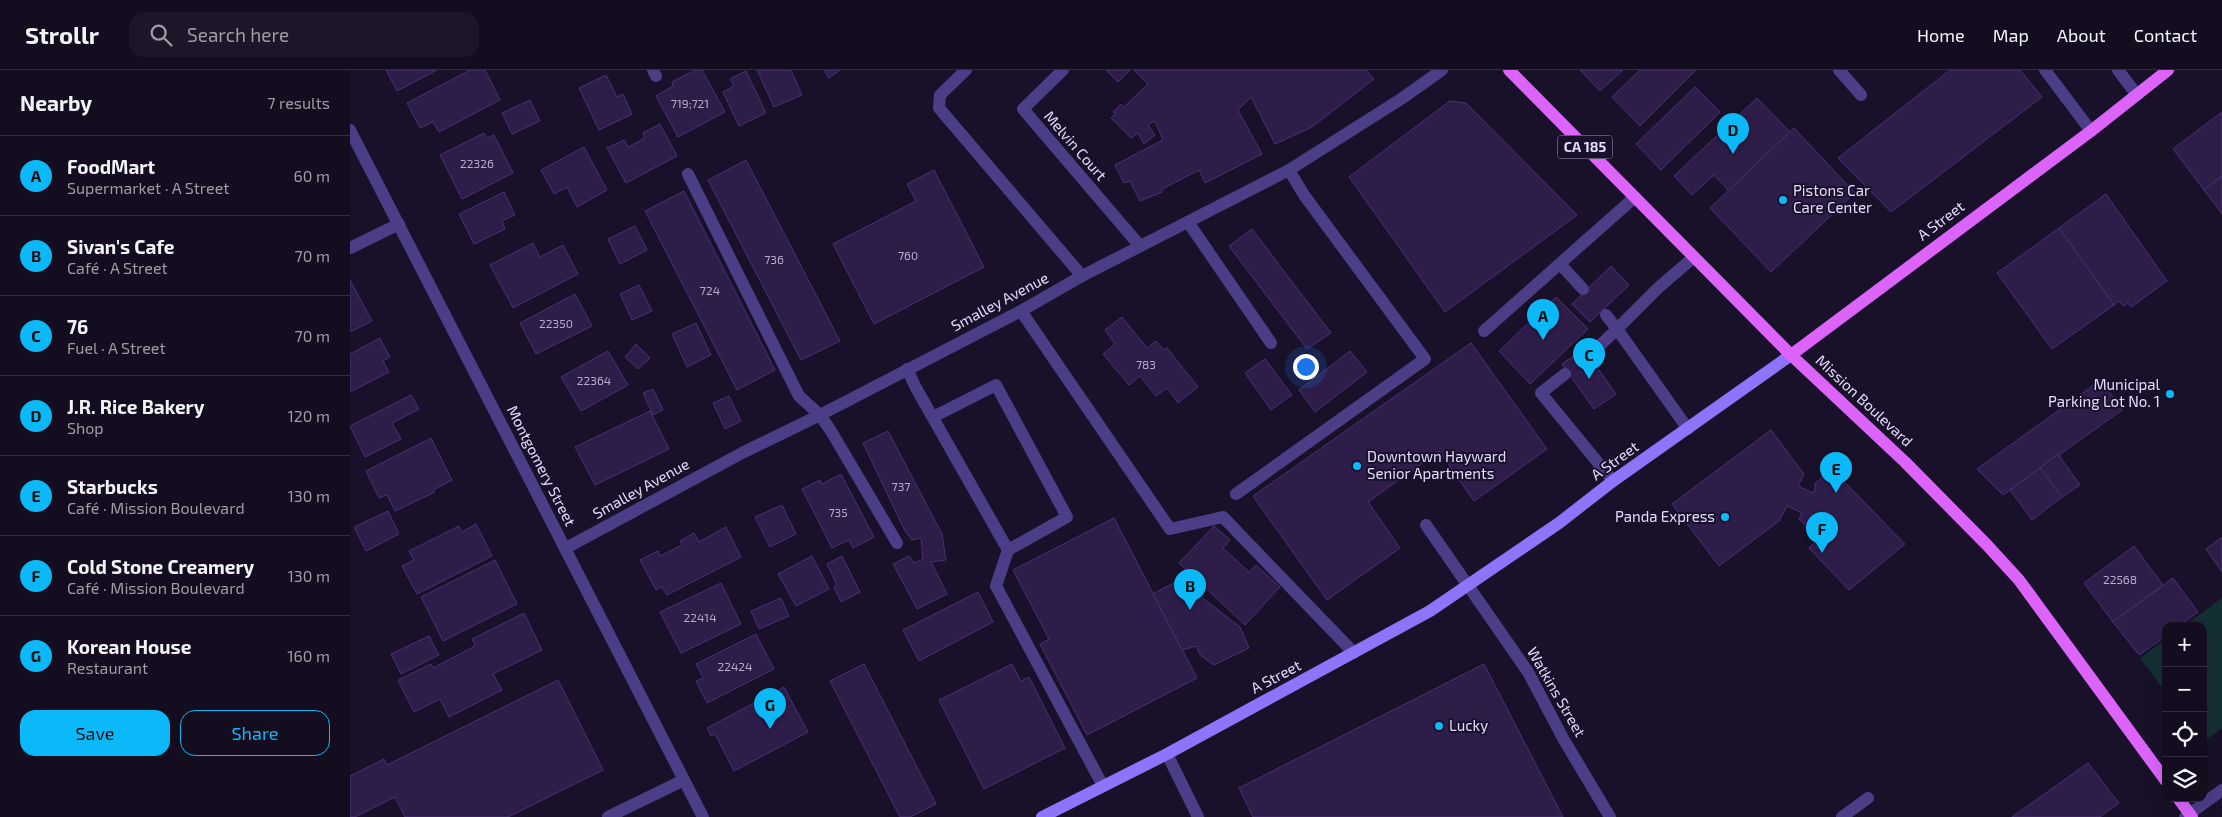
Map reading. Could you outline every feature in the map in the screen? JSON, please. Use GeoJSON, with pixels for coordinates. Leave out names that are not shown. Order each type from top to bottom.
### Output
{"type":"FeatureCollection","features":[{"type":"Feature","properties":{"kind":"main road","name":"Mission Boulevard"},"geometry":{"type":"LineString","coordinates":[[1509,70],[1791,355],[1949,505],[2013,573],[2162,776]]}},
{"type":"Feature","properties":{"kind":"main road","name":"A Street"},"geometry":{"type":"LineString","coordinates":[[1042,817],[1167,754],[1430,612],[1558,523],[1613,481],[1791,355],[2091,131],[2168,70]]}},
{"type":"Feature","properties":{"kind":"main road"},"geometry":{"type":"LineString","coordinates":[[2180,802],[2189,816]]}},
{"type":"Feature","properties":{"kind":"street"},"geometry":{"type":"LineString","coordinates":[[966,70],[940,95],[939,108],[1082,276]]}},
{"type":"Feature","properties":{"kind":"street","name":"Melvin Court"},"geometry":{"type":"LineString","coordinates":[[1063,70],[1023,109],[1140,246]]}},
{"type":"Feature","properties":{"kind":"street","name":"Smalley Avenue"},"geometry":{"type":"LineString","coordinates":[[566,548],[742,453],[820,415],[1021,311],[1082,276],[1288,170],[1401,99],[1442,70]]}},
{"type":"Feature","properties":{"kind":"street"},"geometry":{"type":"LineString","coordinates":[[1839,70],[1861,95]]}},
{"type":"Feature","properties":{"kind":"street"},"geometry":{"type":"LineString","coordinates":[[2045,70],[2091,131]]}},
{"type":"Feature","properties":{"kind":"street"},"geometry":{"type":"LineString","coordinates":[[2118,70],[2137,95]]}},
{"type":"Feature","properties":{"kind":"street","name":"Montgomery Street"},"geometry":{"type":"LineString","coordinates":[[350,130],[566,548],[702,817]]}},
{"type":"Feature","properties":{"kind":"street"},"geometry":{"type":"LineString","coordinates":[[1236,494],[1354,418],[1425,359],[1304,195],[1288,170]]}},
{"type":"Feature","properties":{"kind":"street"},"geometry":{"type":"LineString","coordinates":[[688,174],[799,396],[820,415],[897,543]]}},
{"type":"Feature","properties":{"kind":"street"},"geometry":{"type":"LineString","coordinates":[[1484,331],[1635,197]]}},
{"type":"Feature","properties":{"kind":"street"},"geometry":{"type":"LineString","coordinates":[[1188,222],[1271,342]]}},
{"type":"Feature","properties":{"kind":"street"},"geometry":{"type":"LineString","coordinates":[[350,248],[399,224]]}},
{"type":"Feature","properties":{"kind":"street"},"geometry":{"type":"LineString","coordinates":[[1593,352],[1658,288],[1694,257]]}},
{"type":"Feature","properties":{"kind":"street"},"geometry":{"type":"LineString","coordinates":[[1560,264],[1583,289]]}},
{"type":"Feature","properties":{"kind":"street"},"geometry":{"type":"LineString","coordinates":[[1021,311],[1170,529],[1223,517],[1354,653]]}},
{"type":"Feature","properties":{"kind":"street"},"geometry":{"type":"LineString","coordinates":[[1606,315],[1688,429]]}},
{"type":"Feature","properties":{"kind":"street"},"geometry":{"type":"LineString","coordinates":[[907,369],[1008,550]]}},
{"type":"Feature","properties":{"kind":"street"},"geometry":{"type":"LineString","coordinates":[[1565,374],[1541,393],[1613,481]]}},
{"type":"Feature","properties":{"kind":"street"},"geometry":{"type":"LineString","coordinates":[[933,417],[996,386],[1067,517],[1008,550],[996,586],[1103,786]]}},
{"type":"Feature","properties":{"kind":"street","name":"Watkins Street"},"geometry":{"type":"LineString","coordinates":[[1426,525],[1528,672],[1564,740],[1610,817]]}},
{"type":"Feature","properties":{"kind":"street"},"geometry":{"type":"LineString","coordinates":[[1167,754],[1198,817]]}},
{"type":"Feature","properties":{"kind":"street"},"geometry":{"type":"LineString","coordinates":[[608,817],[684,780]]}},
{"type":"Feature","properties":{"kind":"street"},"geometry":{"type":"LineString","coordinates":[[2189,816],[2222,790]]}},
{"type":"Feature","properties":{"kind":"street"},"geometry":{"type":"LineString","coordinates":[[1842,817],[1868,798]]}},
{"type":"Feature","properties":{"kind":"green space"},"geometry":{"type":"Polygon","coordinates":[[[2222,598],[2222,728],[2207,739],[2207,622],[2189,622],[2222,598]]]}},
{"type":"Feature","properties":{"kind":"green space"},"geometry":{"type":"Polygon","coordinates":[[[2162,642],[2162,688],[2140,658],[2162,642]]]}},
{"type":"Feature","properties":{"kind":"building"},"geometry":{"type":"Polygon","coordinates":[[[386,70],[437,70],[397,91],[386,70]]]}},
{"type":"Feature","properties":{"kind":"building"},"geometry":{"type":"Polygon","coordinates":[[[470,70],[485,70],[500,100],[439,132],[433,122],[420,128],[407,103],[470,70]]]}},
{"type":"Feature","properties":{"kind":"building"},"geometry":{"type":"Polygon","coordinates":[[[695,70],[702,70],[725,112],[678,137],[656,96],[673,86],[672,82],[695,70]]]}},
{"type":"Feature","properties":{"kind":"building"},"geometry":{"type":"Polygon","coordinates":[[[757,70],[791,70],[802,95],[774,107],[757,70]]]}},
{"type":"Feature","properties":{"kind":"building"},"geometry":{"type":"Polygon","coordinates":[[[824,70],[840,70],[829,78],[824,70]]]}},
{"type":"Feature","properties":{"kind":"building"},"geometry":{"type":"Polygon","coordinates":[[[1106,70],[1130,70],[1118,82],[1106,70]]]}},
{"type":"Feature","properties":{"kind":"building"},"geometry":{"type":"Polygon","coordinates":[[[1134,70],[1366,70],[1374,79],[1312,127],[1275,144],[1251,97],[1238,110],[1262,154],[1205,183],[1199,170],[1162,189],[1162,192],[1140,201],[1130,181],[1124,183],[1115,165],[1163,140],[1155,121],[1148,125],[1155,135],[1144,144],[1138,133],[1131,138],[1111,118],[1116,114],[1113,112],[1121,104],[1124,107],[1148,84],[1134,70]]]}},
{"type":"Feature","properties":{"kind":"building"},"geometry":{"type":"Polygon","coordinates":[[[1580,70],[1623,70],[1600,91],[1580,70]]]}},
{"type":"Feature","properties":{"kind":"building"},"geometry":{"type":"Polygon","coordinates":[[[1640,70],[1696,70],[1640,126],[1612,97],[1640,70]]]}},
{"type":"Feature","properties":{"kind":"building"},"geometry":{"type":"Polygon","coordinates":[[[1950,70],[2020,70],[2042,97],[1891,212],[1838,158],[1950,70]]]}},
{"type":"Feature","properties":{"kind":"building"},"geometry":{"type":"Polygon","coordinates":[[[746,71],[766,113],[739,126],[723,92],[734,86],[730,79],[746,71]]]}},
{"type":"Feature","properties":{"kind":"building"},"geometry":{"type":"Polygon","coordinates":[[[606,75],[617,97],[623,94],[632,114],[599,130],[579,88],[606,75]]]}},
{"type":"Feature","properties":{"kind":"building"},"geometry":{"type":"Polygon","coordinates":[[[1695,87],[1720,112],[1661,170],[1636,144],[1695,87]]]}},
{"type":"Feature","properties":{"kind":"building"},"geometry":{"type":"Polygon","coordinates":[[[1757,98],[1790,132],[1729,191],[1714,175],[1692,195],[1674,176],[1757,98]]]}},
{"type":"Feature","properties":{"kind":"building"},"geometry":{"type":"Polygon","coordinates":[[[530,100],[540,121],[512,134],[502,113],[530,100]]]}},
{"type":"Feature","properties":{"kind":"building"},"geometry":{"type":"Polygon","coordinates":[[[1450,101],[1466,103],[1577,215],[1445,312],[1349,177],[1450,101]]]}},
{"type":"Feature","properties":{"kind":"building"},"geometry":{"type":"Polygon","coordinates":[[[2222,112],[2222,176],[2204,190],[2173,149],[2222,112]]]}},
{"type":"Feature","properties":{"kind":"building"},"geometry":{"type":"Polygon","coordinates":[[[660,124],[677,156],[626,183],[607,148],[624,140],[628,147],[645,138],[643,133],[660,124]]]}},
{"type":"Feature","properties":{"kind":"building","name":"Pistons Car Care Center"},"geometry":{"type":"Polygon","coordinates":[[[1794,128],[1855,193],[1771,272],[1710,208],[1794,128]]]}},
{"type":"Feature","properties":{"kind":"building"},"geometry":{"type":"Polygon","coordinates":[[[484,133],[487,138],[494,135],[513,173],[462,199],[440,155],[484,133]]]}},
{"type":"Feature","properties":{"kind":"building"},"geometry":{"type":"Polygon","coordinates":[[[584,147],[607,190],[577,207],[567,187],[554,194],[541,170],[584,147]]]}},
{"type":"Feature","properties":{"kind":"building"},"geometry":{"type":"Polygon","coordinates":[[[746,160],[840,341],[801,360],[708,180],[746,160]]]}},
{"type":"Feature","properties":{"kind":"building"},"geometry":{"type":"Polygon","coordinates":[[[934,170],[984,267],[874,324],[833,244],[916,201],[907,184],[934,170]]]}},
{"type":"Feature","properties":{"kind":"building"},"geometry":{"type":"Polygon","coordinates":[[[2222,176],[2222,214],[2204,190],[2222,176]]]}},
{"type":"Feature","properties":{"kind":"building"},"geometry":{"type":"Polygon","coordinates":[[[684,191],[775,370],[737,390],[645,211],[684,191]]]}},
{"type":"Feature","properties":{"kind":"building"},"geometry":{"type":"Polygon","coordinates":[[[504,192],[515,215],[502,221],[505,229],[474,244],[459,214],[504,192]]]}},
{"type":"Feature","properties":{"kind":"building"},"geometry":{"type":"Polygon","coordinates":[[[2106,194],[2167,281],[2131,307],[2128,303],[2123,306],[2119,301],[2114,305],[2059,228],[2106,194]]]}},
{"type":"Feature","properties":{"kind":"building"},"geometry":{"type":"Polygon","coordinates":[[[635,226],[647,250],[620,264],[608,239],[635,226]]]}},
{"type":"Feature","properties":{"kind":"building"},"geometry":{"type":"Polygon","coordinates":[[[2059,228],[2114,305],[2052,349],[1997,273],[2059,228]]]}},
{"type":"Feature","properties":{"kind":"building"},"geometry":{"type":"Polygon","coordinates":[[[1252,229],[1331,333],[1307,349],[1229,246],[1252,229]]]}},
{"type":"Feature","properties":{"kind":"building"},"geometry":{"type":"Polygon","coordinates":[[[533,243],[540,257],[563,245],[578,274],[513,308],[490,265],[533,243]]]}},
{"type":"Feature","properties":{"kind":"building"},"geometry":{"type":"Polygon","coordinates":[[[1611,266],[1629,285],[1590,322],[1572,304],[1611,266]]]}},
{"type":"Feature","properties":{"kind":"building"},"geometry":{"type":"Polygon","coordinates":[[[350,280],[372,321],[350,332],[350,280]]]}},
{"type":"Feature","properties":{"kind":"building"},"geometry":{"type":"Polygon","coordinates":[[[639,285],[652,311],[632,320],[620,294],[639,285]]]}},
{"type":"Feature","properties":{"kind":"building"},"geometry":{"type":"Polygon","coordinates":[[[575,294],[592,326],[536,354],[520,323],[575,294]]]}},
{"type":"Feature","properties":{"kind":"building"},"geometry":{"type":"Polygon","coordinates":[[[1556,297],[1588,329],[1530,384],[1499,351],[1556,297]]]}},
{"type":"Feature","properties":{"kind":"building"},"geometry":{"type":"Polygon","coordinates":[[[1122,317],[1147,348],[1156,341],[1164,350],[1167,348],[1198,387],[1178,403],[1167,388],[1156,396],[1140,376],[1129,385],[1103,354],[1115,344],[1105,330],[1122,317]]]}},
{"type":"Feature","properties":{"kind":"building"},"geometry":{"type":"Polygon","coordinates":[[[696,323],[711,355],[687,367],[672,334],[696,323]]]}},
{"type":"Feature","properties":{"kind":"building"},"geometry":{"type":"Polygon","coordinates":[[[380,338],[390,357],[383,361],[389,372],[350,392],[350,354],[380,338]]]}},
{"type":"Feature","properties":{"kind":"building","name":"Downtown Hayward Senior Apartments"},"geometry":{"type":"Polygon","coordinates":[[[1471,343],[1547,449],[1474,501],[1439,451],[1368,502],[1400,548],[1327,600],[1253,496],[1471,343]]]}},
{"type":"Feature","properties":{"kind":"building"},"geometry":{"type":"Polygon","coordinates":[[[636,344],[650,358],[638,369],[625,357],[636,344]]]}},
{"type":"Feature","properties":{"kind":"building"},"geometry":{"type":"Polygon","coordinates":[[[1584,349],[1616,394],[1594,409],[1562,364],[1584,349]]]}},
{"type":"Feature","properties":{"kind":"building"},"geometry":{"type":"Polygon","coordinates":[[[608,351],[628,385],[581,411],[561,377],[608,351]]]}},
{"type":"Feature","properties":{"kind":"building"},"geometry":{"type":"Polygon","coordinates":[[[1350,351],[1367,372],[1315,412],[1299,390],[1350,351]]]}},
{"type":"Feature","properties":{"kind":"building"},"geometry":{"type":"Polygon","coordinates":[[[1265,359],[1292,395],[1271,410],[1245,373],[1265,359]]]}},
{"type":"Feature","properties":{"kind":"building"},"geometry":{"type":"Polygon","coordinates":[[[2101,380],[2122,410],[2003,495],[1977,469],[2101,380]]]}},
{"type":"Feature","properties":{"kind":"building"},"geometry":{"type":"Polygon","coordinates":[[[653,389],[663,410],[653,415],[643,393],[653,389]]]}},
{"type":"Feature","properties":{"kind":"building"},"geometry":{"type":"Polygon","coordinates":[[[411,395],[419,409],[392,423],[401,439],[365,457],[350,426],[411,395]]]}},
{"type":"Feature","properties":{"kind":"building"},"geometry":{"type":"Polygon","coordinates":[[[729,396],[741,421],[725,429],[713,403],[729,396]]]}},
{"type":"Feature","properties":{"kind":"building"},"geometry":{"type":"Polygon","coordinates":[[[650,411],[669,449],[595,485],[575,447],[650,411]]]}},
{"type":"Feature","properties":{"kind":"building"},"geometry":{"type":"Polygon","coordinates":[[[1771,430],[1804,474],[1798,486],[1813,493],[1816,486],[1814,485],[1831,468],[1905,544],[1849,590],[1809,548],[1818,539],[1799,519],[1802,513],[1787,506],[1779,521],[1719,566],[1672,504],[1771,430]]]}},
{"type":"Feature","properties":{"kind":"building"},"geometry":{"type":"Polygon","coordinates":[[[888,431],[942,534],[946,560],[931,562],[947,594],[917,609],[893,564],[909,556],[914,563],[923,559],[921,538],[912,540],[905,531],[863,443],[888,431]]]}},
{"type":"Feature","properties":{"kind":"building"},"geometry":{"type":"Polygon","coordinates":[[[431,438],[452,480],[433,490],[435,492],[395,511],[387,495],[379,498],[366,471],[431,438]]]}},
{"type":"Feature","properties":{"kind":"building"},"geometry":{"type":"Polygon","coordinates":[[[2058,454],[2080,485],[2062,497],[2040,468],[2058,454]]]}},
{"type":"Feature","properties":{"kind":"building"},"geometry":{"type":"Polygon","coordinates":[[[2040,468],[2062,497],[2032,520],[2010,490],[2040,468]]]}},
{"type":"Feature","properties":{"kind":"building"},"geometry":{"type":"Polygon","coordinates":[[[841,474],[874,537],[853,548],[849,540],[832,548],[802,489],[820,480],[822,484],[841,474]]]}},
{"type":"Feature","properties":{"kind":"building"},"geometry":{"type":"Polygon","coordinates":[[[782,505],[796,534],[770,547],[755,517],[782,505]]]}},
{"type":"Feature","properties":{"kind":"building"},"geometry":{"type":"Polygon","coordinates":[[[388,511],[399,534],[366,551],[354,527],[388,511]]]}},
{"type":"Feature","properties":{"kind":"building"},"geometry":{"type":"Polygon","coordinates":[[[1114,518],[1197,678],[1087,735],[1040,644],[1049,639],[1013,570],[1114,518]]]}},
{"type":"Feature","properties":{"kind":"building"},"geometry":{"type":"Polygon","coordinates":[[[476,524],[492,556],[417,594],[402,566],[414,560],[409,551],[459,526],[462,532],[476,524]]]}},
{"type":"Feature","properties":{"kind":"building"},"geometry":{"type":"Polygon","coordinates":[[[1214,526],[1230,540],[1223,548],[1249,572],[1256,565],[1280,587],[1245,625],[1179,563],[1214,526]]]}},
{"type":"Feature","properties":{"kind":"building"},"geometry":{"type":"Polygon","coordinates":[[[726,527],[741,557],[667,595],[662,587],[656,590],[640,560],[658,551],[660,556],[682,545],[680,541],[694,533],[699,542],[726,527]]]}},
{"type":"Feature","properties":{"kind":"building"},"geometry":{"type":"Polygon","coordinates":[[[2222,537],[2222,572],[2206,549],[2222,537]]]}},
{"type":"Feature","properties":{"kind":"building"},"geometry":{"type":"Polygon","coordinates":[[[2134,546],[2163,585],[2113,622],[2084,583],[2134,546]]]}},
{"type":"Feature","properties":{"kind":"building"},"geometry":{"type":"Polygon","coordinates":[[[812,556],[829,589],[796,606],[778,574],[812,556]]]}},
{"type":"Feature","properties":{"kind":"building"},"geometry":{"type":"Polygon","coordinates":[[[842,556],[860,592],[841,602],[834,587],[837,585],[827,564],[842,556]]]}},
{"type":"Feature","properties":{"kind":"building"},"geometry":{"type":"Polygon","coordinates":[[[495,560],[517,604],[443,641],[421,597],[495,560]]]}},
{"type":"Feature","properties":{"kind":"building"},"geometry":{"type":"Polygon","coordinates":[[[2173,578],[2198,612],[2184,622],[2162,622],[2162,639],[2139,655],[2113,622],[2173,578]]]}},
{"type":"Feature","properties":{"kind":"building"},"geometry":{"type":"Polygon","coordinates":[[[1179,580],[1240,627],[1249,648],[1214,665],[1200,655],[1196,646],[1182,650],[1153,594],[1179,580]]]}},
{"type":"Feature","properties":{"kind":"building"},"geometry":{"type":"Polygon","coordinates":[[[721,583],[741,624],[681,653],[660,612],[721,583]]]}},
{"type":"Feature","properties":{"kind":"building"},"geometry":{"type":"Polygon","coordinates":[[[978,592],[993,622],[919,661],[903,630],[978,592]]]}},
{"type":"Feature","properties":{"kind":"building"},"geometry":{"type":"Polygon","coordinates":[[[781,598],[789,616],[759,629],[751,611],[781,598]]]}},
{"type":"Feature","properties":{"kind":"building"},"geometry":{"type":"Polygon","coordinates":[[[524,613],[542,650],[493,674],[502,690],[449,717],[440,699],[414,712],[398,680],[431,664],[433,668],[475,646],[472,639],[524,613]]]}},
{"type":"Feature","properties":{"kind":"building"},"geometry":{"type":"Polygon","coordinates":[[[756,634],[774,669],[707,703],[696,681],[703,678],[696,664],[756,634]]]}},
{"type":"Feature","properties":{"kind":"building"},"geometry":{"type":"Polygon","coordinates":[[[429,636],[439,655],[401,674],[391,654],[429,636]]]}},
{"type":"Feature","properties":{"kind":"building"},"geometry":{"type":"Polygon","coordinates":[[[864,664],[936,804],[910,817],[900,817],[830,681],[864,664]]]}},
{"type":"Feature","properties":{"kind":"building"},"geometry":{"type":"Polygon","coordinates":[[[1012,664],[1021,681],[1029,677],[1065,748],[984,789],[939,700],[1012,664]]]}},
{"type":"Feature","properties":{"kind":"building","name":"Lucky"},"geometry":{"type":"Polygon","coordinates":[[[1484,664],[1563,817],[1253,817],[1239,788],[1484,664]]]}},
{"type":"Feature","properties":{"kind":"building"},"geometry":{"type":"Polygon","coordinates":[[[558,680],[603,770],[508,817],[405,817],[395,797],[355,817],[350,817],[350,776],[384,759],[387,765],[558,680]]]}},
{"type":"Feature","properties":{"kind":"building"},"geometry":{"type":"Polygon","coordinates":[[[784,687],[808,732],[734,771],[715,734],[711,736],[707,728],[784,687]]]}},
{"type":"Feature","properties":{"kind":"building"},"geometry":{"type":"Polygon","coordinates":[[[2088,763],[2119,803],[2100,817],[2012,817],[2088,763]]]}},
{"type":"Feature","properties":{"kind":"place","name":"J.R. Rice Bakery"},"geometry":{"type":"Point","coordinates":[1733,154]}},
{"type":"Feature","properties":{"kind":"place","name":"Pistons Car Care Center"},"geometry":{"type":"Point","coordinates":[1783,200]}},
{"type":"Feature","properties":{"kind":"place","name":"FoodMart"},"geometry":{"type":"Point","coordinates":[1543,340]}},
{"type":"Feature","properties":{"kind":"place","name":"76"},"geometry":{"type":"Point","coordinates":[1589,379]}},
{"type":"Feature","properties":{"kind":"place","name":"Municipal Parking Lot No. 1"},"geometry":{"type":"Point","coordinates":[2170,394]}},
{"type":"Feature","properties":{"kind":"place","name":"Downtown Hayward Senior Apartments"},"geometry":{"type":"Point","coordinates":[1357,466]}},
{"type":"Feature","properties":{"kind":"place","name":"Starbucks"},"geometry":{"type":"Point","coordinates":[1836,493]}},
{"type":"Feature","properties":{"kind":"place","name":"Panda Express"},"geometry":{"type":"Point","coordinates":[1725,517]}},
{"type":"Feature","properties":{"kind":"place","name":"Cold Stone Creamery"},"geometry":{"type":"Point","coordinates":[1822,553]}},
{"type":"Feature","properties":{"kind":"place","name":"Sivan's Cafe"},"geometry":{"type":"Point","coordinates":[1190,610]}},
{"type":"Feature","properties":{"kind":"place","name":"Lucky"},"geometry":{"type":"Point","coordinates":[1439,726]}},
{"type":"Feature","properties":{"kind":"place","name":"Korean House"},"geometry":{"type":"Point","coordinates":[770,729]}}]}
